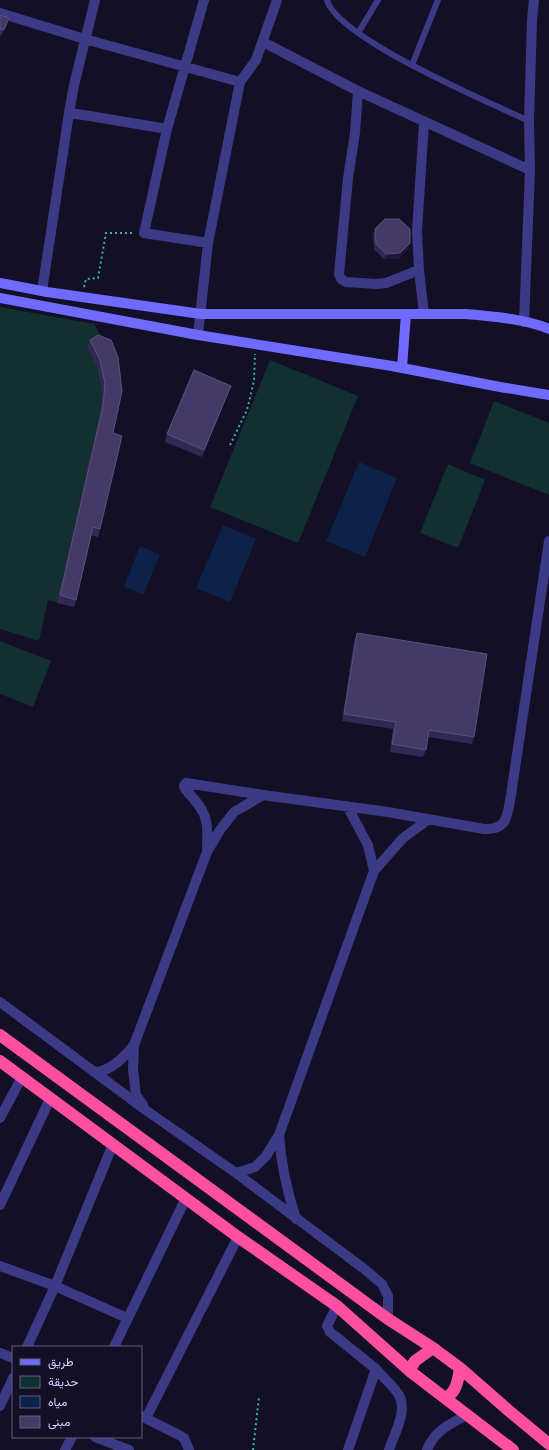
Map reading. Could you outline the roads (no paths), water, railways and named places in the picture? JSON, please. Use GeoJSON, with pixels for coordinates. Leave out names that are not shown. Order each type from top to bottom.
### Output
{"type":"FeatureCollection","features":[{"type":"Feature","properties":{"kind":"highway"},"geometry":{"type":"LineString","coordinates":[[0,1035],[388,1319],[433,1348],[460,1368],[549,1444]]}},
{"type":"Feature","properties":{"kind":"highway"},"geometry":{"type":"LineString","coordinates":[[0,1061],[238,1237],[337,1306],[411,1372],[513,1450]]}},
{"type":"Feature","properties":{"kind":"highway"},"geometry":{"type":"LineString","coordinates":[[214,1219],[226,1201]]}},
{"type":"Feature","properties":{"kind":"highway"},"geometry":{"type":"LineString","coordinates":[[411,1372],[410,1369],[415,1361],[433,1348]]}},
{"type":"Feature","properties":{"kind":"highway"},"geometry":{"type":"LineString","coordinates":[[446,1398],[451,1394],[458,1382],[460,1368]]}},
{"type":"Feature","properties":{"kind":"street"},"geometry":{"type":"LineString","coordinates":[[42,291],[69,113],[95,0]]}},
{"type":"Feature","properties":{"kind":"street"},"geometry":{"type":"LineString","coordinates":[[204,0],[167,129],[144,233],[208,243]]}},
{"type":"Feature","properties":{"kind":"street"},"geometry":{"type":"LineString","coordinates":[[524,322],[530,170],[529,121],[532,20],[534,0]]}},
{"type":"Feature","properties":{"kind":"street"},"geometry":{"type":"LineString","coordinates":[[198,335],[208,243],[240,82],[256,60],[263,42],[274,1]]}},
{"type":"Feature","properties":{"kind":"street"},"geometry":{"type":"LineString","coordinates":[[0,13],[85,39],[240,82]]}},
{"type":"Feature","properties":{"kind":"street"},"geometry":{"type":"LineString","coordinates":[[263,42],[358,91],[530,170]]}},
{"type":"Feature","properties":{"kind":"street"},"geometry":{"type":"LineString","coordinates":[[358,91],[355,133],[348,178],[339,267],[340,277],[346,282],[382,284],[391,282],[419,270]]}},
{"type":"Feature","properties":{"kind":"street"},"geometry":{"type":"LineString","coordinates":[[69,113],[167,129]]}},
{"type":"Feature","properties":{"kind":"street"},"geometry":{"type":"LineString","coordinates":[[424,122],[417,212],[419,270],[424,314]]}},
{"type":"Feature","properties":{"kind":"street"},"geometry":{"type":"LineString","coordinates":[[0,283],[82,298],[201,314],[424,314],[494,316],[524,322],[549,330]]}},
{"type":"Feature","properties":{"kind":"street"},"geometry":{"type":"LineString","coordinates":[[0,298],[198,335],[402,368],[549,395]]}},
{"type":"Feature","properties":{"kind":"street"},"geometry":{"type":"LineString","coordinates":[[402,368],[406,314]]}},
{"type":"Feature","properties":{"kind":"street"},"geometry":{"type":"LineString","coordinates":[[207,852],[207,825],[205,816],[199,804],[185,789],[184,786],[186,783],[494,829],[500,826],[506,818],[549,541]]}},
{"type":"Feature","properties":{"kind":"street"},"geometry":{"type":"LineString","coordinates":[[147,1111],[136,1095],[133,1069],[134,1045],[207,852],[220,830],[234,812],[263,795]]}},
{"type":"Feature","properties":{"kind":"street"},"geometry":{"type":"LineString","coordinates":[[348,806],[368,845],[374,871]]}},
{"type":"Feature","properties":{"kind":"street"},"geometry":{"type":"LineString","coordinates":[[236,1173],[255,1167],[266,1156],[279,1135],[374,871],[403,838],[429,819]]}},
{"type":"Feature","properties":{"kind":"street"},"geometry":{"type":"LineString","coordinates":[[0,1002],[147,1111],[236,1173],[363,1268],[382,1284],[388,1296],[388,1319]]}},
{"type":"Feature","properties":{"kind":"street"},"geometry":{"type":"LineString","coordinates":[[95,1072],[100,1072],[116,1063],[134,1045]]}},
{"type":"Feature","properties":{"kind":"street"},"geometry":{"type":"LineString","coordinates":[[0,1118],[22,1077]]}},
{"type":"Feature","properties":{"kind":"street"},"geometry":{"type":"LineString","coordinates":[[0,1205],[50,1099]]}},
{"type":"Feature","properties":{"kind":"street"},"geometry":{"type":"LineString","coordinates":[[279,1135],[284,1178],[296,1218]]}},
{"type":"Feature","properties":{"kind":"street"},"geometry":{"type":"LineString","coordinates":[[27,1346],[55,1286],[113,1144]]}},
{"type":"Feature","properties":{"kind":"street"},"geometry":{"type":"LineString","coordinates":[[114,1346],[186,1198]]}},
{"type":"Feature","properties":{"kind":"street"},"geometry":{"type":"LineString","coordinates":[[189,1450],[184,1438],[143,1417],[238,1237]]}},
{"type":"Feature","properties":{"kind":"street"},"geometry":{"type":"LineString","coordinates":[[0,1266],[55,1286],[127,1318]]}},
{"type":"Feature","properties":{"kind":"street"},"geometry":{"type":"LineString","coordinates":[[337,1306],[328,1326],[330,1332],[376,1369],[398,1394],[402,1404],[400,1419],[389,1450]]}},
{"type":"Feature","properties":{"kind":"street"},"geometry":{"type":"LineString","coordinates":[[0,1353],[12,1358]]}},
{"type":"Feature","properties":{"kind":"street"},"geometry":{"type":"LineString","coordinates":[[348,1450],[376,1369]]}},
{"type":"Feature","properties":{"kind":"street"},"geometry":{"type":"LineString","coordinates":[[0,1406],[12,1380]]}},
{"type":"Feature","properties":{"kind":"street"},"geometry":{"type":"LineString","coordinates":[[428,1450],[434,1436],[440,1430],[467,1414]]}},
{"type":"Feature","properties":{"kind":"street"},"geometry":{"type":"LineString","coordinates":[[66,1450],[72,1438]]}},
{"type":"Feature","properties":{"kind":"street"},"geometry":{"type":"LineString","coordinates":[[98,1438],[128,1450]]}},
{"type":"Feature","properties":{"kind":"lane"},"geometry":{"type":"LineString","coordinates":[[327,0],[328,5],[334,12],[358,33],[441,81],[529,121]]}},
{"type":"Feature","properties":{"kind":"lane"},"geometry":{"type":"LineString","coordinates":[[358,33],[378,0]]}},
{"type":"Feature","properties":{"kind":"lane"},"geometry":{"type":"LineString","coordinates":[[412,65],[438,0]]}},
{"type":"Feature","properties":{"kind":"water"},"geometry":{"type":"Polygon","coordinates":[[[359,462],[397,478],[365,557],[326,541],[359,462]]]}},
{"type":"Feature","properties":{"kind":"water"},"geometry":{"type":"Polygon","coordinates":[[[223,525],[256,539],[230,602],[196,588],[223,525]]]}},
{"type":"Feature","properties":{"kind":"water"},"geometry":{"type":"Polygon","coordinates":[[[140,546],[160,555],[143,595],[124,586],[140,546]]]}}]}
